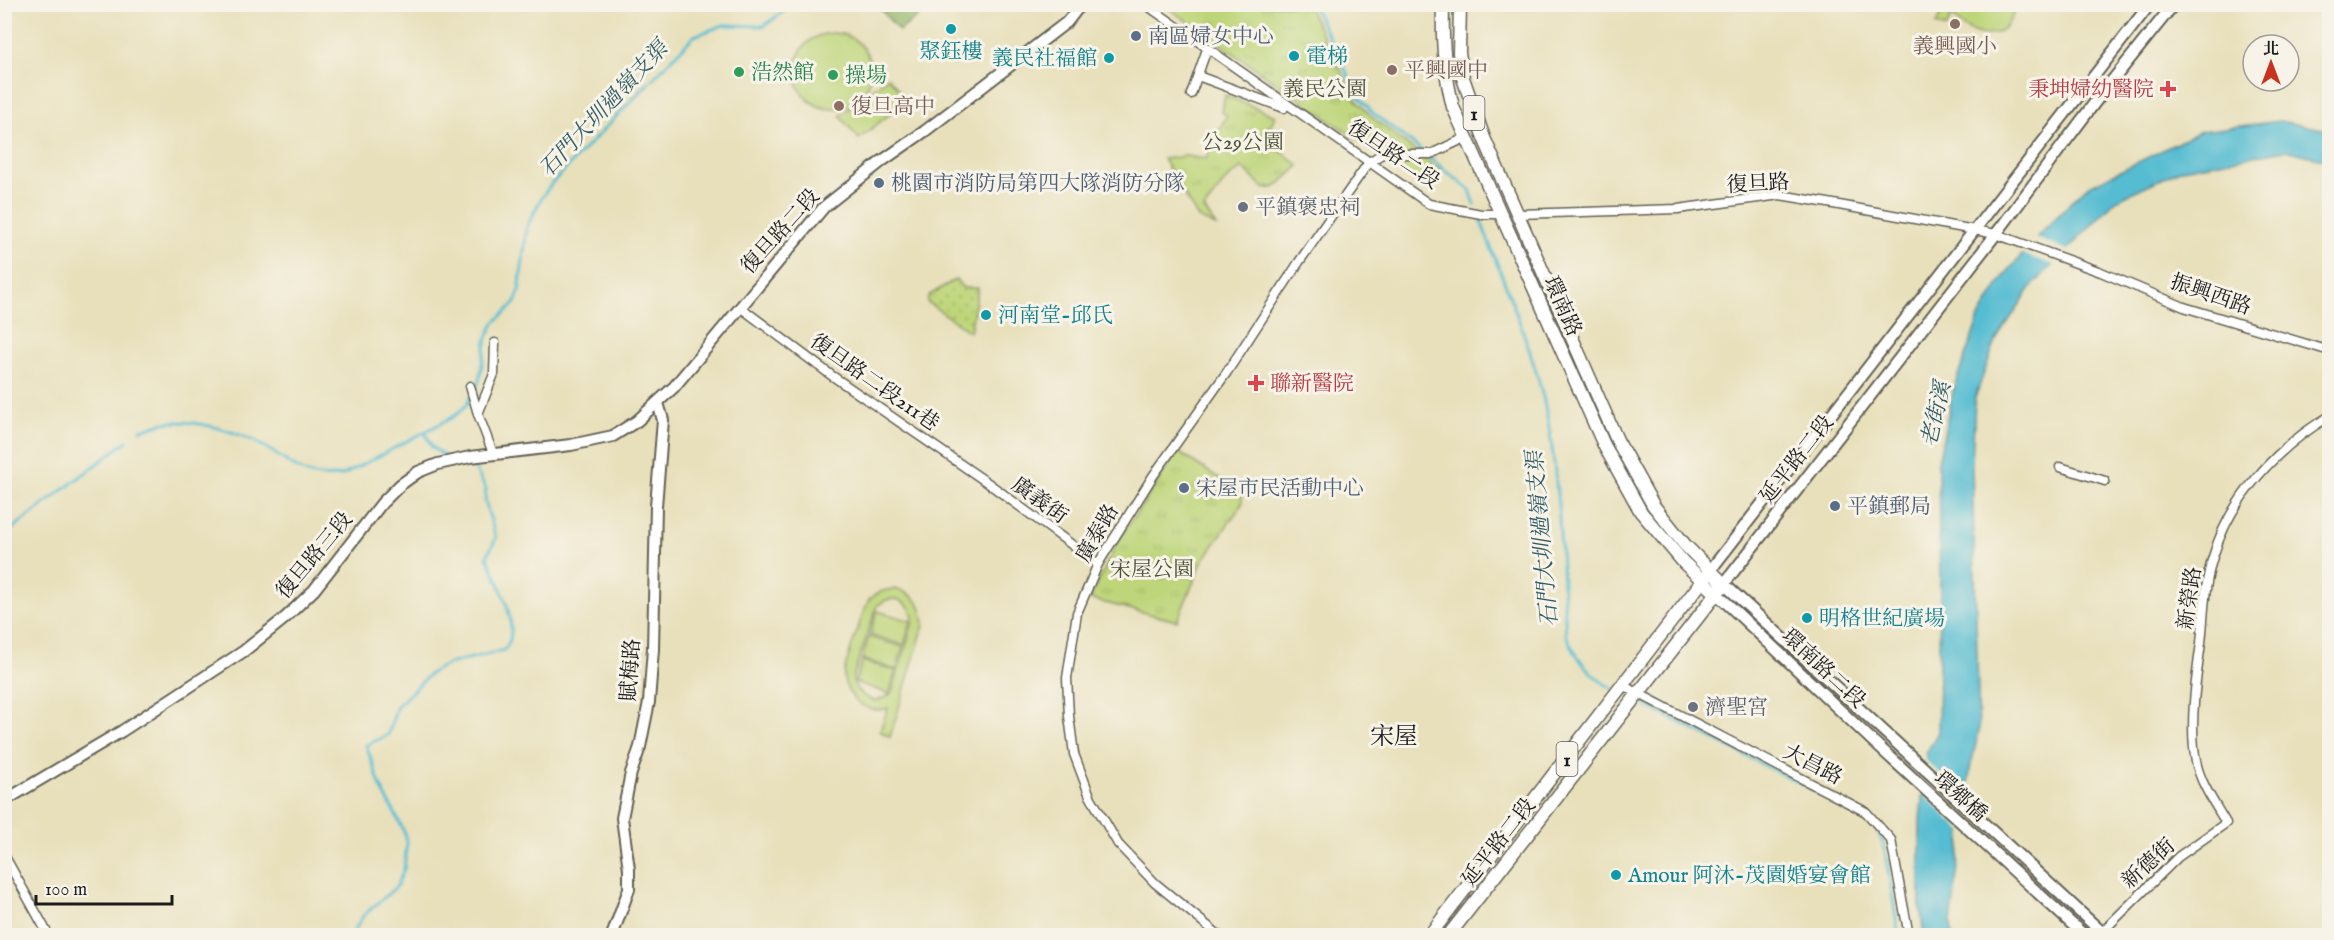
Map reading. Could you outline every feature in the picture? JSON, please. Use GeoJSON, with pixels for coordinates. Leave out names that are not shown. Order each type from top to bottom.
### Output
{"type":"FeatureCollection","features":[{"type":"Feature","properties":{"kind":"main road","name":"復旦路二段"},"geometry":{"type":"LineString","coordinates":[[613,436],[637,421],[674,387],[824,207],[1066,22],[1081,4]]}},
{"type":"Feature","properties":{"kind":"main road","name":"環南路"},"geometry":{"type":"LineString","coordinates":[[1443,4],[1442,38],[1445,75],[1453,107],[1604,445],[1641,512],[1684,563],[1720,589]]}},
{"type":"Feature","properties":{"kind":"main road","name":"環南路"},"geometry":{"type":"LineString","coordinates":[[1460,4],[1459,53],[1468,96],[1484,138],[1617,440],[1653,505],[1706,577]]}},
{"type":"Feature","properties":{"kind":"main road","name":"延平路二段"},"geometry":{"type":"LineString","coordinates":[[1429,936],[2150,4]]}},
{"type":"Feature","properties":{"kind":"main road","name":"延平路二段"},"geometry":{"type":"LineString","coordinates":[[1448,936],[1639,695],[2174,4]]}},
{"type":"Feature","properties":{"kind":"main road","name":"復旦路二段"},"geometry":{"type":"LineString","coordinates":[[1502,213],[1519,214]]}},
{"type":"Feature","properties":{"kind":"main road","name":"賦梅路"},"geometry":{"type":"LineString","coordinates":[[612,936],[629,890],[629,869],[622,818],[649,702],[656,506],[663,420],[658,403]]}},
{"type":"Feature","properties":{"kind":"main road","name":"復旦路三段"},"geometry":{"type":"LineString","coordinates":[[4,801],[122,730],[244,651],[285,618],[314,590],[382,503],[400,485],[418,472],[438,464],[493,453],[571,445],[613,436]]}},
{"type":"Feature","properties":{"kind":"main road","name":"環南路二段"},"geometry":{"type":"LineString","coordinates":[[1720,589],[1911,757]]}},
{"type":"Feature","properties":{"kind":"main road","name":"環南路二段"},"geometry":{"type":"LineString","coordinates":[[1720,589],[1905,771]]}},
{"type":"Feature","properties":{"kind":"main road","name":"環鄉橋"},"geometry":{"type":"LineString","coordinates":[[1911,757],[2102,934]]}},
{"type":"Feature","properties":{"kind":"main road","name":"環鄉橋"},"geometry":{"type":"LineString","coordinates":[[1905,771],[2085,936]]}},
{"type":"Feature","properties":{"kind":"street","name":"復旦路二段"},"geometry":{"type":"LineString","coordinates":[[1145,4],[1429,204],[1481,214],[1502,213]]}},
{"type":"Feature","properties":{"kind":"street"},"geometry":{"type":"LineString","coordinates":[[1191,94],[1207,49]]}},
{"type":"Feature","properties":{"kind":"street"},"geometry":{"type":"LineString","coordinates":[[1198,76],[1296,112]]}},
{"type":"Feature","properties":{"kind":"street"},"geometry":{"type":"LineString","coordinates":[[1369,162],[1382,154],[1431,154],[1465,138]]}},
{"type":"Feature","properties":{"kind":"street","name":"廣泰路"},"geometry":{"type":"LineString","coordinates":[[1220,936],[1155,883],[1118,844],[1090,796],[1074,754],[1067,678],[1077,613],[1098,564],[1153,476],[1227,372],[1299,262],[1369,162]]}},
{"type":"Feature","properties":{"kind":"street","name":"復旦路"},"geometry":{"type":"LineString","coordinates":[[1519,214],[1678,209],[1780,195],[1995,234]]}},
{"type":"Feature","properties":{"kind":"street","name":"振興西路"},"geometry":{"type":"LineString","coordinates":[[1995,234],[2101,272],[2184,307],[2330,351]]}},
{"type":"Feature","properties":{"kind":"street","name":"復旦路二段211巷"},"geometry":{"type":"LineString","coordinates":[[740,307],[831,375],[991,485]]}},
{"type":"Feature","properties":{"kind":"street"},"geometry":{"type":"LineString","coordinates":[[478,414],[494,374],[495,344]]}},
{"type":"Feature","properties":{"kind":"street"},"geometry":{"type":"LineString","coordinates":[[471,387],[478,414],[493,453]]}},
{"type":"Feature","properties":{"kind":"street","name":"新榮路"},"geometry":{"type":"LineString","coordinates":[[2226,823],[2206,788],[2196,762],[2194,722],[2196,676],[2212,558],[2225,526],[2244,494],[2265,468],[2310,428],[2330,416]]}},
{"type":"Feature","properties":{"kind":"street"},"geometry":{"type":"LineString","coordinates":[[2060,467],[2105,481]]}},
{"type":"Feature","properties":{"kind":"street","name":"廣義街"},"geometry":{"type":"LineString","coordinates":[[991,485],[1098,564]]}},
{"type":"Feature","properties":{"kind":"street","name":"大昌路"},"geometry":{"type":"LineString","coordinates":[[1624,686],[1866,812],[1892,840],[1909,936]]}},
{"type":"Feature","properties":{"kind":"street","name":"新德街"},"geometry":{"type":"LineString","coordinates":[[2102,934],[2178,857],[2226,823]]}},
{"type":"Feature","properties":{"kind":"street"},"geometry":{"type":"LineString","coordinates":[[4,855],[49,936]]}},
{"type":"Feature","properties":{"kind":"green space"},"geometry":{"type":"Polygon","coordinates":[[[1945,4],[2018,5],[2006,26],[2000,31],[1985,35],[1963,26],[1952,15],[1946,28],[1936,24],[1945,4]]]}},
{"type":"Feature","properties":{"kind":"green space"},"geometry":{"type":"Polygon","coordinates":[[[877,5],[902,5],[907,10],[912,8],[919,16],[899,31],[877,5]]]}},
{"type":"Feature","properties":{"kind":"green space","name":"義民公園"},"geometry":{"type":"Polygon","coordinates":[[[1164,5],[1307,5],[1356,100],[1373,118],[1440,171],[1424,186],[1164,5]]]}},
{"type":"Feature","properties":{"kind":"green space","name":"操場"},"geometry":{"type":"Polygon","coordinates":[[[833,33],[847,36],[860,44],[868,57],[871,71],[868,85],[860,98],[847,106],[833,109],[819,106],[806,98],[798,85],[795,71],[798,57],[806,44],[819,36],[833,33]]]}},
{"type":"Feature","properties":{"kind":"green space"},"geometry":{"type":"Polygon","coordinates":[[[888,77],[907,100],[859,139],[840,116],[888,77]]]}},
{"type":"Feature","properties":{"kind":"green space","name":"公29公園"},"geometry":{"type":"Polygon","coordinates":[[[1225,95],[1275,116],[1268,131],[1270,141],[1299,166],[1276,187],[1265,189],[1242,168],[1226,180],[1204,209],[1216,226],[1198,218],[1163,159],[1186,156],[1206,159],[1214,138],[1227,116],[1222,112],[1225,95]]]}},
{"type":"Feature","properties":{"kind":"green space"},"geometry":{"type":"Polygon","coordinates":[[[956,279],[963,288],[978,288],[970,332],[927,302],[928,296],[956,279]]]}},
{"type":"Feature","properties":{"kind":"green space","name":"宋屋公園"},"geometry":{"type":"Polygon","coordinates":[[[1178,452],[1242,493],[1242,504],[1202,562],[1177,621],[1090,599],[1119,539],[1178,452]]]}},
{"type":"Feature","properties":{"kind":"green space"},"geometry":{"type":"Polygon","coordinates":[[[894,589],[907,593],[916,600],[922,611],[924,625],[890,737],[880,731],[888,708],[873,709],[858,702],[848,689],[844,674],[867,603],[875,595],[894,589]],[[886,600],[877,606],[853,677],[860,692],[875,701],[887,697],[892,692],[913,622],[911,610],[900,601],[886,600]]]}},
{"type":"Feature","properties":{"kind":"green space"},"geometry":{"type":"Polygon","coordinates":[[[877,611],[911,621],[904,645],[870,635],[877,611]]]}},
{"type":"Feature","properties":{"kind":"green space"},"geometry":{"type":"Polygon","coordinates":[[[869,637],[903,647],[896,670],[862,659],[869,637]]]}},
{"type":"Feature","properties":{"kind":"green space"},"geometry":{"type":"Polygon","coordinates":[[[862,661],[896,671],[889,694],[855,682],[862,661]]]}},
{"type":"Feature","properties":{"kind":"water"},"geometry":{"type":"Polygon","coordinates":[[[2280,121],[2329,130],[2329,161],[2286,150],[2182,169],[2116,200],[2032,286],[1996,340],[1975,398],[1972,465],[1979,731],[1970,769],[1951,923],[1952,935],[1924,936],[1920,905],[1920,820],[1926,754],[1938,732],[1940,592],[1938,462],[1954,387],[1980,315],[2004,276],[2039,235],[2085,188],[2201,131],[2280,121]]]}},
{"type":"Feature","properties":{"kind":"pier"},"geometry":{"type":"Polygon","coordinates":[[[2033,237],[2070,251],[2056,266],[2020,253],[2033,237]]]}},
{"type":"Feature","properties":{"kind":"pier"},"geometry":{"type":"Polygon","coordinates":[[[1923,758],[1969,800],[1965,834],[1920,791],[1923,758]]]}},
{"type":"Feature","properties":{"kind":"waterway","name":"石門大圳過嶺支渠"},"geometry":{"type":"LineString","coordinates":[[474,391],[479,381],[487,337],[494,323],[515,303],[519,292],[527,226],[552,183],[694,36],[724,25],[764,26],[793,4]]}},
{"type":"Feature","properties":{"kind":"waterway","name":"石門大圳過嶺支渠"},"geometry":{"type":"LineString","coordinates":[[1312,4],[1359,97],[1374,114],[1421,150]]}},
{"type":"Feature","properties":{"kind":"waterway","name":"石門大圳過嶺支渠"},"geometry":{"type":"LineString","coordinates":[[1430,158],[1470,190],[1475,205]]}},
{"type":"Feature","properties":{"kind":"waterway","name":"石門大圳過嶺支渠"},"geometry":{"type":"LineString","coordinates":[[1481,221],[1527,342],[1547,416],[1557,498],[1566,635],[1585,666],[1613,689]]}},
{"type":"Feature","properties":{"kind":"waterway","name":"石門大圳過嶺支渠"},"geometry":{"type":"LineString","coordinates":[[141,430],[175,422],[210,426],[254,441],[305,472],[328,477],[343,475],[453,417],[466,406],[471,396]]}},
{"type":"Feature","properties":{"kind":"waterway"},"geometry":{"type":"LineString","coordinates":[[425,432],[432,447],[444,456]]}},
{"type":"Feature","properties":{"kind":"waterway","name":"石門大圳過嶺支渠"},"geometry":{"type":"LineString","coordinates":[[4,535],[127,441]]}},
{"type":"Feature","properties":{"kind":"waterway"},"geometry":{"type":"LineString","coordinates":[[351,936],[363,916],[397,886],[404,869],[407,843],[403,829],[381,787],[366,745],[388,735],[397,706],[432,672],[448,664],[504,650],[509,641],[510,617],[502,590],[487,556],[496,538],[485,501],[486,489],[473,465],[469,464]]}},
{"type":"Feature","properties":{"kind":"waterway","name":"石門大圳過嶺支渠"},"geometry":{"type":"LineString","coordinates":[[1635,700],[1849,808]]}},
{"type":"Feature","properties":{"kind":"waterway","name":"石門大圳過嶺支渠"},"geometry":{"type":"LineString","coordinates":[[1877,829],[1884,846],[1899,936]]}},
{"type":"Feature","properties":{"kind":"place","name":"義興國小"},"geometry":{"type":"Point","coordinates":[1955,24]}},
{"type":"Feature","properties":{"kind":"place","name":"聚鈺樓"},"geometry":{"type":"Point","coordinates":[951,29]}},
{"type":"Feature","properties":{"kind":"place","name":"南區婦女中心"},"geometry":{"type":"Point","coordinates":[1136,36]}},
{"type":"Feature","properties":{"kind":"place","name":"電梯"},"geometry":{"type":"Point","coordinates":[1294,56]}},
{"type":"Feature","properties":{"kind":"place","name":"義民社福館"},"geometry":{"type":"Point","coordinates":[1109,58]}},
{"type":"Feature","properties":{"kind":"place","name":"平興國中"},"geometry":{"type":"Point","coordinates":[1392,70]}},
{"type":"Feature","properties":{"kind":"place","name":"浩然館"},"geometry":{"type":"Point","coordinates":[739,72]}},
{"type":"Feature","properties":{"kind":"place","name":"操場"},"geometry":{"type":"Point","coordinates":[833,75]}},
{"type":"Feature","properties":{"kind":"place","name":"秉坤婦幼醫院"},"geometry":{"type":"Point","coordinates":[2168,89]}},
{"type":"Feature","properties":{"kind":"place","name":"復旦高中"},"geometry":{"type":"Point","coordinates":[839,106]}},
{"type":"Feature","properties":{"kind":"place","name":"桃園市消防局第四大隊消防分隊"},"geometry":{"type":"Point","coordinates":[879,183]}},
{"type":"Feature","properties":{"kind":"place","name":"平鎮褒忠祠"},"geometry":{"type":"Point","coordinates":[1243,207]}},
{"type":"Feature","properties":{"kind":"place","name":"河南堂-邱氏"},"geometry":{"type":"Point","coordinates":[986,315]}},
{"type":"Feature","properties":{"kind":"place","name":"聯新醫院"},"geometry":{"type":"Point","coordinates":[1256,383]}},
{"type":"Feature","properties":{"kind":"place","name":"宋屋市民活動中心"},"geometry":{"type":"Point","coordinates":[1184,488]}},
{"type":"Feature","properties":{"kind":"place","name":"平鎮郵局"},"geometry":{"type":"Point","coordinates":[1835,506]}},
{"type":"Feature","properties":{"kind":"place","name":"明格世紀廣場"},"geometry":{"type":"Point","coordinates":[1807,618]}},
{"type":"Feature","properties":{"kind":"place","name":"濟聖宮"},"geometry":{"type":"Point","coordinates":[1693,707]}},
{"type":"Feature","properties":{"kind":"place","name":"Amour 阿沐-茂園婚宴會館"},"geometry":{"type":"Point","coordinates":[1616,875]}},
{"type":"Feature","properties":{"kind":"district","name":"宋屋"},"geometry":{"type":"Point","coordinates":[1394,736]}},
{"type":"Feature","properties":{"kind":"water label","name":"老街溪"},"geometry":{"type":"Point","coordinates":[1935,414]}}]}
